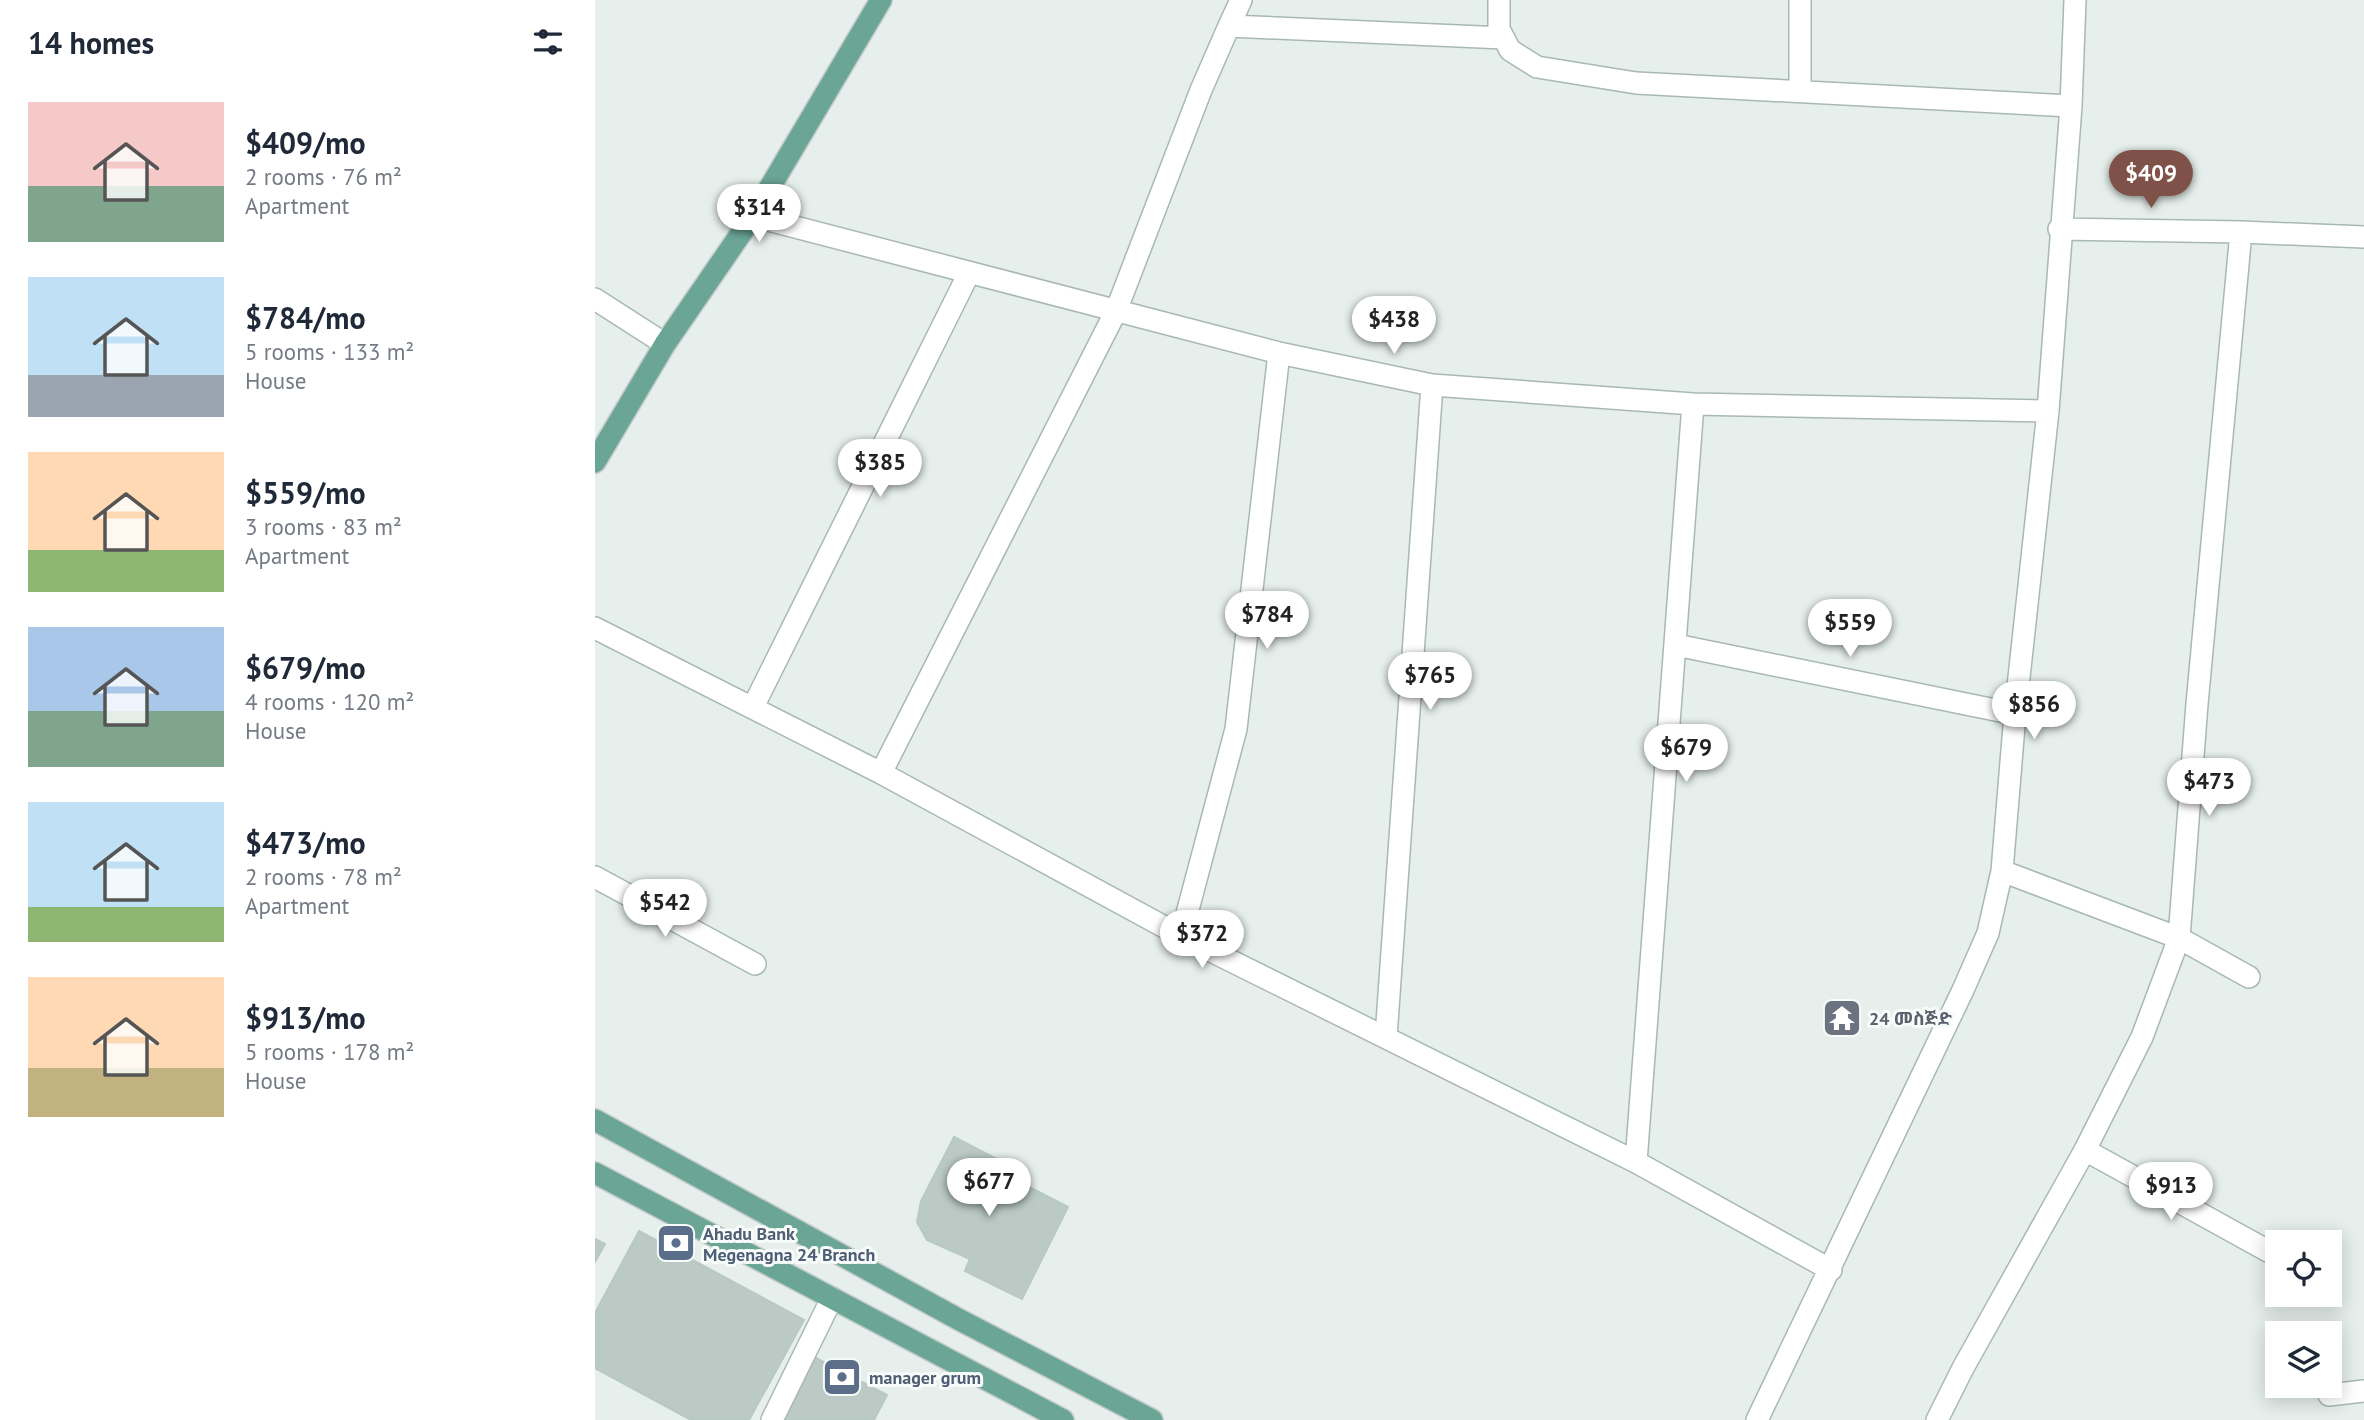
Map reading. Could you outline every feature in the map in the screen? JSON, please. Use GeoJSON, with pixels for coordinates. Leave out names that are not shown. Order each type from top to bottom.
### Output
{"type":"FeatureCollection","features":[{"type":"Feature","properties":{"kind":"main road"},"geometry":{"type":"LineString","coordinates":[[595,462],[665,344],[753,216],[881,0]]}},
{"type":"Feature","properties":{"kind":"main road"},"geometry":{"type":"LineString","coordinates":[[595,1120],[958,1319],[1152,1420]]}},
{"type":"Feature","properties":{"kind":"main road"},"geometry":{"type":"LineString","coordinates":[[595,1173],[1063,1420]]}},
{"type":"Feature","properties":{"kind":"street"},"geometry":{"type":"LineString","coordinates":[[881,774],[1116,311],[1201,90],[1241,0]]}},
{"type":"Feature","properties":{"kind":"street"},"geometry":{"type":"LineString","coordinates":[[1499,0],[1499,29],[1510,50],[1537,67],[1636,83],[2071,106]]}},
{"type":"Feature","properties":{"kind":"street"},"geometry":{"type":"LineString","coordinates":[[1800,0],[1800,91]]}},
{"type":"Feature","properties":{"kind":"street"},"geometry":{"type":"LineString","coordinates":[[1757,1420],[1831,1270],[1983,944],[2003,871],[2015,714],[2048,411],[2059,229],[2071,106],[2075,0]]}},
{"type":"Feature","properties":{"kind":"street"},"geometry":{"type":"LineString","coordinates":[[1229,26],[1504,38]]}},
{"type":"Feature","properties":{"kind":"street"},"geometry":{"type":"LineString","coordinates":[[753,216],[1279,353],[1432,385],[1693,404],[2048,411]]}},
{"type":"Feature","properties":{"kind":"street"},"geometry":{"type":"LineString","coordinates":[[2059,229],[2364,237]]}},
{"type":"Feature","properties":{"kind":"street"},"geometry":{"type":"LineString","coordinates":[[1937,1420],[1963,1368],[2085,1150],[2142,1037],[2179,938],[2198,690],[2241,232]]}},
{"type":"Feature","properties":{"kind":"street"},"geometry":{"type":"LineString","coordinates":[[753,707],[969,273]]}},
{"type":"Feature","properties":{"kind":"street"},"geometry":{"type":"LineString","coordinates":[[595,299],[665,344]]}},
{"type":"Feature","properties":{"kind":"street"},"geometry":{"type":"LineString","coordinates":[[1181,936],[1236,729],[1279,353]]}},
{"type":"Feature","properties":{"kind":"street"},"geometry":{"type":"LineString","coordinates":[[1386,1037],[1432,385]]}},
{"type":"Feature","properties":{"kind":"street"},"geometry":{"type":"LineString","coordinates":[[1636,1161],[1693,404]]}},
{"type":"Feature","properties":{"kind":"street"},"geometry":{"type":"LineString","coordinates":[[595,628],[881,774],[1181,936],[1636,1161],[1831,1270]]}},
{"type":"Feature","properties":{"kind":"street"},"geometry":{"type":"LineString","coordinates":[[1676,645],[2015,714]]}},
{"type":"Feature","properties":{"kind":"street"},"geometry":{"type":"LineString","coordinates":[[2003,871],[2179,938],[2249,977]]}},
{"type":"Feature","properties":{"kind":"street"},"geometry":{"type":"LineString","coordinates":[[595,877],[755,964]]}},
{"type":"Feature","properties":{"kind":"street"},"geometry":{"type":"LineString","coordinates":[[2085,1150],[2265,1249]]}},
{"type":"Feature","properties":{"kind":"street"},"geometry":{"type":"LineString","coordinates":[[772,1420],[832,1298]]}},
{"type":"Feature","properties":{"kind":"street"},"geometry":{"type":"LineString","coordinates":[[2342,1394],[2364,1391]]}},
{"type":"Feature","properties":{"kind":"building"},"geometry":{"type":"Polygon","coordinates":[[[954,1137],[1012,1167],[1008,1176],[1068,1207],[1022,1299],[965,1271],[970,1259],[927,1240],[917,1222],[921,1201],[954,1137]]]}},
{"type":"Feature","properties":{"kind":"building"},"geometry":{"type":"Polygon","coordinates":[[[639,1231],[804,1320],[749,1420],[691,1420],[595,1368],[595,1313],[639,1231]]]}},
{"type":"Feature","properties":{"kind":"building"},"geometry":{"type":"Polygon","coordinates":[[[595,1239],[605,1244],[595,1262],[595,1239]]]}},
{"type":"Feature","properties":{"kind":"building"},"geometry":{"type":"Polygon","coordinates":[[[810,1355],[887,1395],[874,1420],[776,1420],[810,1355]]]}},
{"type":"Feature","properties":{"kind":"place","name":"24 መስጅድ"},"geometry":{"type":"Point","coordinates":[1842,1018]}},
{"type":"Feature","properties":{"kind":"place","name":"Ahadu Bank Megenagna 24 Branch"},"geometry":{"type":"Point","coordinates":[676,1243]}},
{"type":"Feature","properties":{"kind":"place","name":"manager grum"},"geometry":{"type":"Point","coordinates":[842,1377]}}]}
